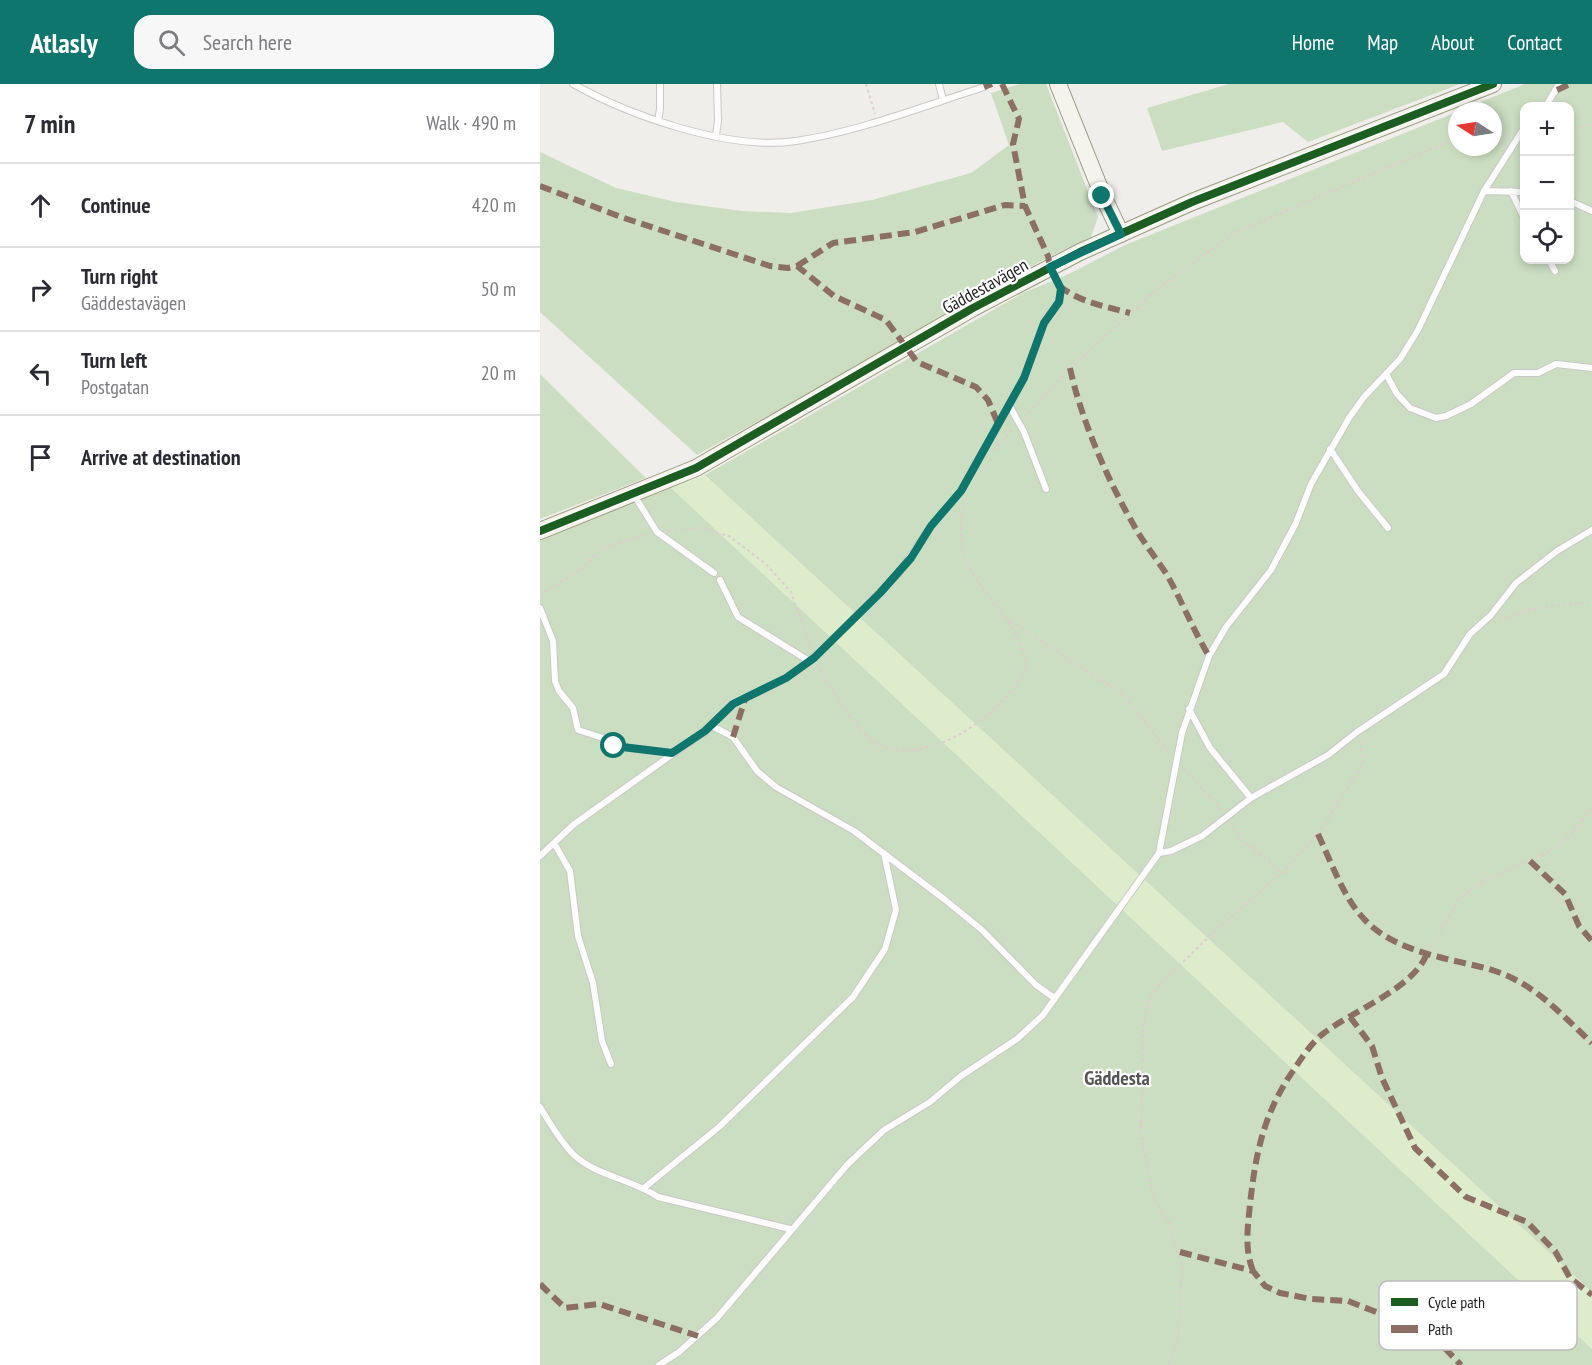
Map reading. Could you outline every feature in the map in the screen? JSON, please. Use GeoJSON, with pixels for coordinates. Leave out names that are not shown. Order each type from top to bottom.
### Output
{"type":"FeatureCollection","features":[{"type":"Feature","properties":{"kind":"street"},"geometry":{"type":"LineString","coordinates":[[1058,84],[1098,186],[1121,234]]}},
{"type":"Feature","properties":{"kind":"street","name":"Gäddestavägen"},"geometry":{"type":"LineString","coordinates":[[540,531],[634,495],[696,468],[830,393],[875,364],[1050,267],[1192,202],[1493,84]]}},
{"type":"Feature","properties":{"kind":"lane"},"geometry":{"type":"LineString","coordinates":[[573,84],[658,121],[716,135],[759,142],[796,141],[876,120],[984,87]]}},
{"type":"Feature","properties":{"kind":"lane"},"geometry":{"type":"LineString","coordinates":[[658,121],[660,84]]}},
{"type":"Feature","properties":{"kind":"lane"},"geometry":{"type":"LineString","coordinates":[[716,135],[717,84]]}},
{"type":"Feature","properties":{"kind":"lane"},"geometry":{"type":"LineString","coordinates":[[939,84],[944,100]]}},
{"type":"Feature","properties":{"kind":"lane"},"geometry":{"type":"LineString","coordinates":[[1548,102],[1559,84]]}},
{"type":"Feature","properties":{"kind":"lane"},"geometry":{"type":"LineString","coordinates":[[659,1365],[679,1352],[717,1318],[790,1229],[847,1165],[884,1130],[930,1102],[961,1076],[1017,1039],[1043,1015],[1053,997],[1159,853],[1189,709],[1213,648],[1226,627],[1271,570],[1330,449],[1364,397],[1386,374],[1418,330],[1484,191],[1520,135]]}},
{"type":"Feature","properties":{"kind":"lane"},"geometry":{"type":"LineString","coordinates":[[1484,191],[1520,192]]}},
{"type":"Feature","properties":{"kind":"lane"},"geometry":{"type":"LineString","coordinates":[[1511,191],[1520,210]]}},
{"type":"Feature","properties":{"kind":"lane"},"geometry":{"type":"LineString","coordinates":[[1574,203],[1592,211]]}},
{"type":"Feature","properties":{"kind":"lane"},"geometry":{"type":"LineString","coordinates":[[1551,264],[1555,270]]}},
{"type":"Feature","properties":{"kind":"lane"},"geometry":{"type":"LineString","coordinates":[[540,856],[587,815],[710,725],[733,704],[786,678],[812,659],[880,593],[911,558],[931,526],[961,491],[1024,378],[1044,323],[1059,302],[1061,289],[1050,267]]}},
{"type":"Feature","properties":{"kind":"lane"},"geometry":{"type":"LineString","coordinates":[[1386,374],[1397,394],[1410,408],[1436,418],[1471,405],[1514,373],[1538,373],[1556,364],[1592,368]]}},
{"type":"Feature","properties":{"kind":"lane"},"geometry":{"type":"LineString","coordinates":[[1010,405],[1046,489]]}},
{"type":"Feature","properties":{"kind":"lane"},"geometry":{"type":"LineString","coordinates":[[1330,449],[1346,474],[1388,528]]}},
{"type":"Feature","properties":{"kind":"lane"},"geometry":{"type":"LineString","coordinates":[[634,495],[657,532],[714,573]]}},
{"type":"Feature","properties":{"kind":"lane"},"geometry":{"type":"LineString","coordinates":[[1159,853],[1171,851],[1193,841],[1251,798],[1328,755],[1357,732],[1444,674],[1470,634],[1491,615],[1516,583],[1557,551],[1592,530]]}},
{"type":"Feature","properties":{"kind":"lane"},"geometry":{"type":"LineString","coordinates":[[720,580],[738,617],[812,659]]}},
{"type":"Feature","properties":{"kind":"lane"},"geometry":{"type":"LineString","coordinates":[[540,608],[554,641],[555,681],[559,692],[573,708],[578,730],[606,739],[614,746],[672,753]]}},
{"type":"Feature","properties":{"kind":"lane"},"geometry":{"type":"LineString","coordinates":[[1189,709],[1210,748],[1251,798]]}},
{"type":"Feature","properties":{"kind":"lane"},"geometry":{"type":"LineString","coordinates":[[710,725],[733,737],[757,771],[776,788],[854,831],[982,930],[1036,985],[1053,997]]}},
{"type":"Feature","properties":{"kind":"lane"},"geometry":{"type":"LineString","coordinates":[[554,843],[570,871],[578,936],[593,983],[602,1041],[611,1064]]}},
{"type":"Feature","properties":{"kind":"lane"},"geometry":{"type":"LineString","coordinates":[[644,1188],[719,1127],[853,997],[885,949],[896,910],[884,853]]}},
{"type":"Feature","properties":{"kind":"lane"},"geometry":{"type":"LineString","coordinates":[[540,1107],[574,1156],[620,1179],[644,1188],[658,1197],[790,1229]]}},
{"type":"Feature","properties":{"kind":"path"},"geometry":{"type":"LineString","coordinates":[[867,84],[876,120]]}},
{"type":"Feature","properties":{"kind":"path"},"geometry":{"type":"LineString","coordinates":[[1574,129],[1592,124]]}},
{"type":"Feature","properties":{"kind":"path"},"geometry":{"type":"LineString","coordinates":[[993,451],[1070,368],[1157,289],[1236,232],[1448,142]]}},
{"type":"Feature","properties":{"kind":"path"},"geometry":{"type":"LineString","coordinates":[[540,596],[585,566],[603,547],[657,532],[699,528],[729,536],[766,564],[791,592],[812,659],[836,696],[867,736],[895,751],[918,750],[940,743],[994,710],[1013,690],[1028,666],[1010,621],[974,579],[964,559],[961,534],[965,502],[970,492]]}},
{"type":"Feature","properties":{"kind":"path"},"geometry":{"type":"LineString","coordinates":[[1491,615],[1503,619],[1532,609],[1592,602]]}},
{"type":"Feature","properties":{"kind":"path"},"geometry":{"type":"LineString","coordinates":[[1010,621],[1121,693],[1178,761],[1215,800],[1242,840],[1282,873]]}},
{"type":"Feature","properties":{"kind":"path"},"geometry":{"type":"LineString","coordinates":[[1169,1365],[1178,1336],[1182,1267],[1180,1252],[1169,1223],[1154,1199],[1141,1135],[1143,1026],[1150,998],[1161,983],[1218,928],[1282,873],[1318,834],[1360,769],[1362,749],[1357,732]]}},
{"type":"Feature","properties":{"kind":"path"},"geometry":{"type":"LineString","coordinates":[[1427,953],[1460,898],[1483,881],[1548,852],[1570,837],[1592,808]]}},
{"type":"Feature","properties":{"kind":"green space"},"geometry":{"type":"Polygon","coordinates":[[[1020,84],[1046,84],[1098,217],[1091,237],[1039,262],[902,342],[697,455],[540,312],[540,152],[616,188],[676,202],[741,211],[791,213],[872,200],[971,173],[1009,145],[991,93],[1020,84]]]}},
{"type":"Feature","properties":{"kind":"green space"},"geometry":{"type":"Polygon","coordinates":[[[1229,84],[1460,84],[1308,142],[1283,122],[1162,151],[1147,108],[1229,84]]]}},
{"type":"Feature","properties":{"kind":"green space"},"geometry":{"type":"Polygon","coordinates":[[[1525,84],[1592,84],[1592,1292],[705,475],[1023,293],[1069,274],[1125,245],[1448,116],[1448,156],[1502,156],[1502,102],[1480,102],[1525,84]]]}},
{"type":"Feature","properties":{"kind":"green space"},"geometry":{"type":"Polygon","coordinates":[[[540,374],[646,478],[540,519],[540,374]]]}},
{"type":"Feature","properties":{"kind":"green space"},"geometry":{"type":"Polygon","coordinates":[[[705,475],[1592,1292],[1592,1349],[1577,1335],[1577,1281],[1519,1281],[670,487],[705,475]]]}},
{"type":"Feature","properties":{"kind":"green space"},"geometry":{"type":"Polygon","coordinates":[[[670,487],[1519,1281],[1379,1281],[1379,1350],[1577,1350],[1577,1335],[1592,1349],[1592,1365],[540,1365],[540,540],[670,487]]]}},
{"type":"Feature","properties":{"kind":"marked path"},"geometry":{"type":"LineString","coordinates":[[984,87],[992,84]]}},
{"type":"Feature","properties":{"kind":"marked path"},"geometry":{"type":"LineString","coordinates":[[1002,84],[1019,119],[1013,144],[1025,206],[1048,256],[1050,267]]}},
{"type":"Feature","properties":{"kind":"marked path"},"geometry":{"type":"LineString","coordinates":[[1557,90],[1570,84]]}},
{"type":"Feature","properties":{"kind":"marked path"},"geometry":{"type":"LineString","coordinates":[[540,186],[621,217],[770,266],[788,268],[797,266],[834,296],[886,320],[917,362],[976,387],[988,400],[999,426]]}},
{"type":"Feature","properties":{"kind":"marked path"},"geometry":{"type":"LineString","coordinates":[[797,266],[833,243],[915,232],[1005,205],[1025,206]]}},
{"type":"Feature","properties":{"kind":"marked path"},"geometry":{"type":"LineString","coordinates":[[1059,286],[1085,300],[1130,313]]}},
{"type":"Feature","properties":{"kind":"marked path"},"geometry":{"type":"LineString","coordinates":[[1070,368],[1081,409],[1116,492],[1140,535],[1167,575],[1209,656]]}},
{"type":"Feature","properties":{"kind":"marked path"},"geometry":{"type":"LineString","coordinates":[[733,737],[746,696]]}},
{"type":"Feature","properties":{"kind":"marked path"},"geometry":{"type":"LineString","coordinates":[[1318,834],[1349,899],[1373,928],[1412,949],[1487,969],[1514,979],[1545,1000],[1592,1043]]}},
{"type":"Feature","properties":{"kind":"marked path"},"geometry":{"type":"LineString","coordinates":[[1530,861],[1565,894],[1579,926],[1592,941]]}},
{"type":"Feature","properties":{"kind":"marked path"},"geometry":{"type":"LineString","coordinates":[[1253,1271],[1248,1254],[1247,1238],[1255,1167],[1263,1133],[1284,1084],[1320,1037],[1397,988],[1420,966],[1427,953]]}},
{"type":"Feature","properties":{"kind":"marked path"},"geometry":{"type":"LineString","coordinates":[[1350,1017],[1372,1046],[1382,1078],[1415,1148],[1466,1197],[1527,1222],[1555,1251],[1574,1281]]}},
{"type":"Feature","properties":{"kind":"marked path"},"geometry":{"type":"LineString","coordinates":[[1180,1252],[1253,1271],[1265,1286],[1280,1293],[1311,1299],[1348,1301],[1379,1313]]}},
{"type":"Feature","properties":{"kind":"marked path"},"geometry":{"type":"LineString","coordinates":[[1577,1283],[1592,1295]]}},
{"type":"Feature","properties":{"kind":"marked path"},"geometry":{"type":"LineString","coordinates":[[540,1284],[565,1308],[599,1304],[698,1336]]}},
{"type":"Feature","properties":{"kind":"marked path"},"geometry":{"type":"LineString","coordinates":[[1447,1350],[1461,1365]]}},
{"type":"Feature","properties":{"kind":"cycle path"},"geometry":{"type":"LineString","coordinates":[[540,531],[696,468],[973,308],[1080,252],[1192,202],[1493,84]]}},
{"type":"Feature","properties":{"kind":"district","name":"Gäddesta"},"geometry":{"type":"Point","coordinates":[1117,1078]}},
{"type":"Feature","properties":{"kind":"route"},"geometry":{"type":"LineString","coordinates":[[614,746],[672,753],[705,731],[733,704],[786,678],[814,658],[898,574],[931,526],[961,491],[1024,378],[1044,323],[1059,302],[1061,289],[1050,267],[1121,234],[1102,196]]}}]}
